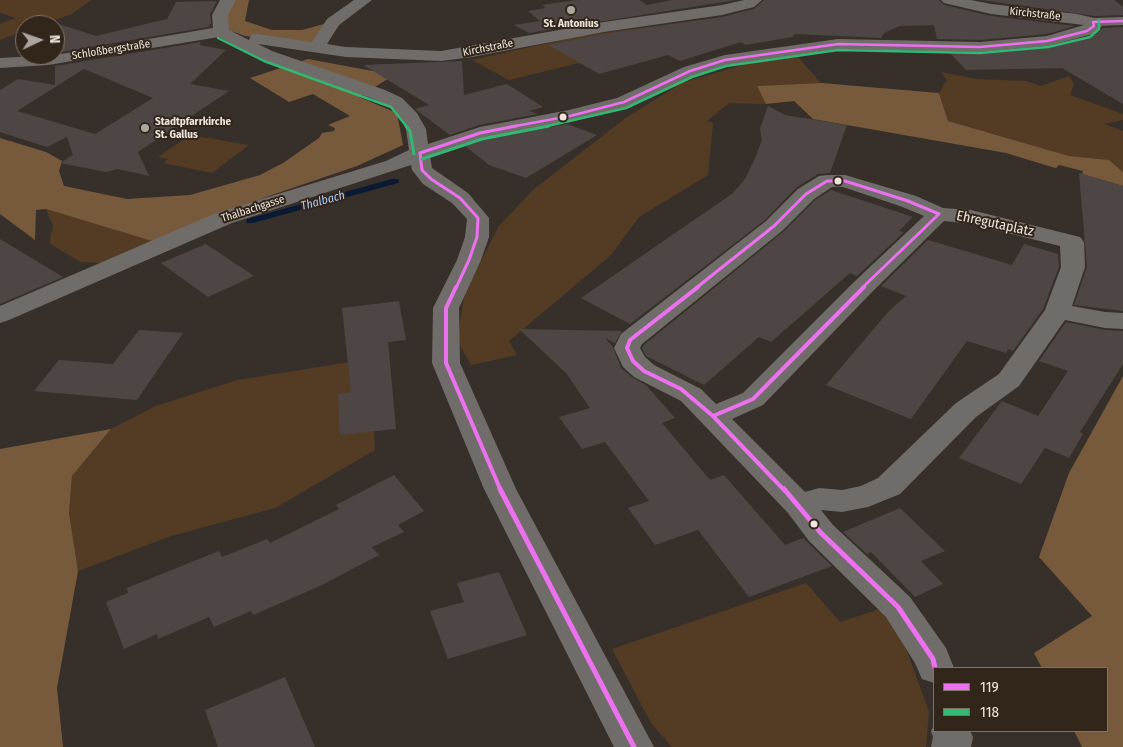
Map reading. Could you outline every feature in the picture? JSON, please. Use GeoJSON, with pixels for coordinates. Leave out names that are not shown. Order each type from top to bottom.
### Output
{"type":"FeatureCollection","features":[{"type":"Feature","properties":{"kind":"street"},"geometry":{"type":"LineString","coordinates":[[228,0],[220,15],[228,35],[266,55],[378,94],[394,102],[412,121],[416,129],[422,170],[431,179],[460,198],[478,218],[477,237],[469,260],[446,308],[446,363],[500,489],[634,747]]}},
{"type":"Feature","properties":{"kind":"street"},"geometry":{"type":"LineString","coordinates":[[316,48],[334,22],[364,0]]}},
{"type":"Feature","properties":{"kind":"street","name":"Kirchstraße"},"geometry":{"type":"LineString","coordinates":[[228,35],[316,48],[407,56],[453,55],[604,26],[722,10],[748,4],[754,0]]}},
{"type":"Feature","properties":{"kind":"street","name":"Kirchstraße"},"geometry":{"type":"LineString","coordinates":[[948,0],[999,10],[1093,22],[1123,21]]}},
{"type":"Feature","properties":{"kind":"street","name":"Thalbachgasse"},"geometry":{"type":"LineString","coordinates":[[0,315],[224,218],[393,165],[420,153],[480,133],[570,116],[624,102],[690,71],[725,60],[838,44],[980,47],[1046,41],[1087,31],[1094,26],[1093,22]]}},
{"type":"Feature","properties":{"kind":"street","name":"Schloßbergstraße"},"geometry":{"type":"LineString","coordinates":[[0,63],[48,60],[228,35]]}},
{"type":"Feature","properties":{"kind":"street","name":"Ehregutaplatz"},"geometry":{"type":"LineString","coordinates":[[713,416],[681,389],[644,371],[630,355],[628,348],[630,340],[774,226],[806,194],[827,181],[845,180],[908,201],[939,214],[971,217],[1072,242],[1073,267],[1058,311]]}},
{"type":"Feature","properties":{"kind":"street"},"geometry":{"type":"LineString","coordinates":[[935,667],[933,659],[898,607],[821,532],[804,511],[713,416],[754,399],[863,287],[939,214]]}},
{"type":"Feature","properties":{"kind":"street"},"geometry":{"type":"LineString","coordinates":[[804,511],[819,499],[842,501],[868,496],[889,486],[966,410],[1009,380],[1058,311],[1105,320],[1123,321]]}},
{"type":"Feature","properties":{"kind":"street"},"geometry":{"type":"LineString","coordinates":[[951,732],[953,737],[951,747]]}},
{"type":"Feature","properties":{"kind":"shaded area"},"geometry":{"type":"Polygon","coordinates":[[[0,0],[91,0],[72,14],[65,16],[15,15],[15,18],[0,13],[0,0]]]}},
{"type":"Feature","properties":{"kind":"shaded area"},"geometry":{"type":"Polygon","coordinates":[[[232,0],[249,0],[245,21],[272,30],[302,30],[324,24],[319,40],[309,45],[245,36],[228,30],[224,14],[232,0]]]}},
{"type":"Feature","properties":{"kind":"shaded area"},"geometry":{"type":"Polygon","coordinates":[[[15,18],[15,34],[0,40],[0,24],[15,18]]]}},
{"type":"Feature","properties":{"kind":"shaded area"},"geometry":{"type":"Polygon","coordinates":[[[699,20],[709,27],[628,51],[509,80],[472,60],[580,36],[699,20]]]}},
{"type":"Feature","properties":{"kind":"shaded area"},"geometry":{"type":"Polygon","coordinates":[[[798,57],[821,83],[757,86],[766,104],[729,103],[707,121],[713,123],[708,175],[639,217],[611,255],[509,341],[517,355],[471,365],[457,340],[465,292],[499,226],[533,190],[627,117],[682,83],[753,62],[798,57]]]}},
{"type":"Feature","properties":{"kind":"shaded area"},"geometry":{"type":"Polygon","coordinates":[[[308,59],[394,75],[359,97],[397,113],[403,145],[357,166],[269,196],[152,241],[46,209],[36,210],[35,240],[0,214],[0,138],[46,152],[62,161],[59,171],[64,186],[127,199],[190,195],[260,175],[283,163],[319,138],[322,133],[334,131],[335,128],[328,125],[350,116],[313,94],[289,102],[250,78],[308,59]]]}},
{"type":"Feature","properties":{"kind":"shaded area"},"geometry":{"type":"Polygon","coordinates":[[[941,72],[976,79],[1026,81],[1041,86],[1069,76],[1074,84],[1070,95],[1123,114],[1123,120],[1104,124],[1123,131],[1123,172],[1109,160],[1069,156],[948,121],[939,93],[947,80],[941,72]]]}},
{"type":"Feature","properties":{"kind":"shaded area"},"geometry":{"type":"Polygon","coordinates":[[[821,83],[939,93],[948,121],[1069,156],[1109,160],[1123,172],[1123,186],[1082,174],[1083,171],[1059,165],[1056,168],[1006,153],[813,119],[794,101],[766,104],[757,86],[821,83]]]}},
{"type":"Feature","properties":{"kind":"shaded area"},"geometry":{"type":"Polygon","coordinates":[[[190,135],[249,145],[212,173],[163,163],[168,159],[158,157],[190,135]]]}},
{"type":"Feature","properties":{"kind":"shaded area"},"geometry":{"type":"Polygon","coordinates":[[[46,209],[152,241],[101,263],[80,262],[49,243],[53,226],[46,209]]]}},
{"type":"Feature","properties":{"kind":"shaded area"},"geometry":{"type":"Polygon","coordinates":[[[370,359],[375,450],[275,508],[171,536],[78,571],[69,513],[72,476],[111,429],[156,406],[237,380],[370,359]]]}},
{"type":"Feature","properties":{"kind":"shaded area"},"geometry":{"type":"Polygon","coordinates":[[[1123,376],[1123,747],[1082,747],[1074,732],[1108,732],[1108,667],[1041,667],[1034,653],[1092,616],[1039,557],[1069,473],[1123,376]]]}},
{"type":"Feature","properties":{"kind":"shaded area"},"geometry":{"type":"Polygon","coordinates":[[[111,429],[72,476],[69,513],[78,571],[57,688],[63,747],[0,747],[0,449],[111,429]]]}},
{"type":"Feature","properties":{"kind":"shaded area"},"geometry":{"type":"Polygon","coordinates":[[[806,583],[840,622],[880,609],[903,640],[929,712],[926,747],[672,747],[651,723],[612,649],[806,583]]]}},
{"type":"Feature","properties":{"kind":"building"},"geometry":{"type":"Polygon","coordinates":[[[576,0],[639,0],[647,5],[672,0],[736,0],[529,33],[514,25],[540,21],[528,11],[546,8],[542,5],[576,0]]]}},
{"type":"Feature","properties":{"kind":"building"},"geometry":{"type":"Polygon","coordinates":[[[764,0],[939,0],[944,5],[991,16],[1075,26],[1047,34],[980,40],[937,39],[934,25],[900,26],[884,33],[881,38],[795,34],[792,37],[746,45],[741,42],[680,61],[668,55],[599,74],[548,45],[604,34],[722,17],[754,9],[764,0]]]}},
{"type":"Feature","properties":{"kind":"building"},"geometry":{"type":"Polygon","coordinates":[[[981,0],[1114,0],[1123,7],[1123,15],[1095,16],[981,0]]]}},
{"type":"Feature","properties":{"kind":"building"},"geometry":{"type":"Polygon","coordinates":[[[217,1],[210,14],[211,23],[208,27],[65,51],[65,26],[96,36],[167,19],[176,2],[217,1]]]}},
{"type":"Feature","properties":{"kind":"building"},"geometry":{"type":"Polygon","coordinates":[[[1123,27],[1123,104],[1062,68],[966,70],[950,53],[980,54],[1047,48],[1093,36],[1103,28],[1123,27]]]}},
{"type":"Feature","properties":{"kind":"building"},"geometry":{"type":"Polygon","coordinates":[[[201,42],[199,45],[226,50],[190,84],[229,91],[138,152],[149,176],[118,169],[106,172],[60,163],[73,155],[67,137],[47,147],[0,132],[0,90],[18,79],[55,85],[55,66],[201,42]],[[84,69],[17,111],[95,134],[153,98],[84,69]]]}},
{"type":"Feature","properties":{"kind":"building"},"geometry":{"type":"Polygon","coordinates":[[[462,61],[464,95],[507,84],[543,107],[529,111],[538,114],[479,125],[450,135],[415,109],[429,105],[363,65],[462,61]]]}},
{"type":"Feature","properties":{"kind":"building"},"geometry":{"type":"Polygon","coordinates":[[[768,106],[785,115],[847,125],[830,173],[818,174],[797,187],[765,220],[630,324],[581,298],[733,193],[745,179],[756,156],[762,140],[760,129],[768,106]]]}},
{"type":"Feature","properties":{"kind":"building"},"geometry":{"type":"Polygon","coordinates":[[[567,124],[597,135],[526,178],[489,165],[465,146],[484,140],[567,124]]]}},
{"type":"Feature","properties":{"kind":"building"},"geometry":{"type":"Polygon","coordinates":[[[1079,173],[1123,186],[1123,311],[1074,305],[1087,267],[1079,173]]]}},
{"type":"Feature","properties":{"kind":"building"},"geometry":{"type":"Polygon","coordinates":[[[831,190],[913,217],[899,231],[904,232],[857,276],[850,273],[771,342],[759,337],[704,385],[646,356],[642,348],[644,345],[783,232],[815,200],[831,190]]]}},
{"type":"Feature","properties":{"kind":"building"},"geometry":{"type":"Polygon","coordinates":[[[0,239],[63,277],[0,304],[0,239]]]}},
{"type":"Feature","properties":{"kind":"building"},"geometry":{"type":"Polygon","coordinates":[[[928,240],[1012,265],[1024,244],[1058,254],[1059,267],[1043,309],[1013,351],[1008,349],[1006,353],[967,341],[911,419],[826,385],[889,311],[906,296],[881,286],[928,240]]]}},
{"type":"Feature","properties":{"kind":"building"},"geometry":{"type":"Polygon","coordinates":[[[206,244],[254,276],[208,297],[161,263],[206,244]]]}},
{"type":"Feature","properties":{"kind":"building"},"geometry":{"type":"Polygon","coordinates":[[[399,301],[406,340],[388,342],[396,429],[340,435],[338,394],[351,392],[342,308],[399,301]]]}},
{"type":"Feature","properties":{"kind":"building"},"geometry":{"type":"Polygon","coordinates":[[[1066,322],[1105,330],[1123,331],[1123,364],[1080,432],[1083,434],[1069,458],[1045,448],[1021,484],[959,458],[1002,401],[1038,416],[1068,371],[1039,361],[1066,322]]]}},
{"type":"Feature","properties":{"kind":"building"},"geometry":{"type":"Polygon","coordinates":[[[519,329],[622,331],[615,343],[605,338],[613,347],[621,368],[633,378],[646,385],[675,418],[662,423],[710,480],[724,475],[785,545],[803,538],[832,566],[749,597],[698,530],[655,545],[628,508],[649,501],[605,442],[582,449],[559,417],[590,408],[566,373],[519,329]]]}},
{"type":"Feature","properties":{"kind":"building"},"geometry":{"type":"Polygon","coordinates":[[[139,330],[183,333],[137,400],[34,391],[59,360],[113,364],[139,330]]]}},
{"type":"Feature","properties":{"kind":"building"},"geometry":{"type":"Polygon","coordinates":[[[394,475],[424,511],[398,525],[404,532],[372,547],[379,555],[320,586],[253,615],[251,611],[214,627],[209,617],[158,639],[157,634],[124,649],[106,602],[128,593],[127,588],[219,551],[222,557],[267,539],[270,543],[339,509],[336,505],[394,475]]]}},
{"type":"Feature","properties":{"kind":"building"},"geometry":{"type":"Polygon","coordinates":[[[900,508],[945,551],[921,561],[943,584],[915,597],[871,552],[867,554],[843,532],[900,508]]]}},
{"type":"Feature","properties":{"kind":"building"},"geometry":{"type":"Polygon","coordinates":[[[499,572],[527,635],[448,659],[430,611],[464,602],[457,583],[499,572]]]}},
{"type":"Feature","properties":{"kind":"building"},"geometry":{"type":"Polygon","coordinates":[[[285,677],[315,747],[218,747],[205,710],[285,677]]]}},
{"type":"Feature","properties":{"kind":"waterway","name":"Thalbach"},"geometry":{"type":"LineString","coordinates":[[250,221],[395,181]]}},
{"type":"Feature","properties":{"kind":"transit line","name":"118"},"geometry":{"type":"LineString","coordinates":[[422,159],[482,139],[571,122],[626,108],[692,77],[726,66],[838,50],[980,53],[1048,47],[1090,37],[1099,29],[1099,20]]}},
{"type":"Feature","properties":{"kind":"transit line","name":"119"},"geometry":{"type":"LineString","coordinates":[[634,747],[500,489],[446,363],[446,308],[469,260],[477,237],[478,218],[460,198],[431,179],[422,170],[420,153],[480,133],[570,116],[624,102],[690,71],[725,60],[838,44],[980,47],[1047,41],[1087,31],[1094,26],[1093,22],[1123,21]]}},
{"type":"Feature","properties":{"kind":"transit line","name":"118"},"geometry":{"type":"LineString","coordinates":[[218,38],[264,61],[391,107],[410,131],[414,154]]}},
{"type":"Feature","properties":{"kind":"transit line","name":"119"},"geometry":{"type":"LineString","coordinates":[[827,181],[845,181],[908,201],[939,214],[863,287],[753,399],[713,416],[681,389],[644,371],[633,361],[627,348],[630,340],[774,226],[806,194],[827,181]]}},
{"type":"Feature","properties":{"kind":"transit line","name":"119"},"geometry":{"type":"LineString","coordinates":[[713,416],[799,505],[821,533],[898,607],[933,659],[935,667]]}},
{"type":"Feature","properties":{"kind":"place","name":"St. Antonius"},"geometry":{"type":"Point","coordinates":[571,10]}},
{"type":"Feature","properties":{"kind":"place","name":"Stadtpfarrkirche St. Gallus"},"geometry":{"type":"Point","coordinates":[145,128]}}]}
